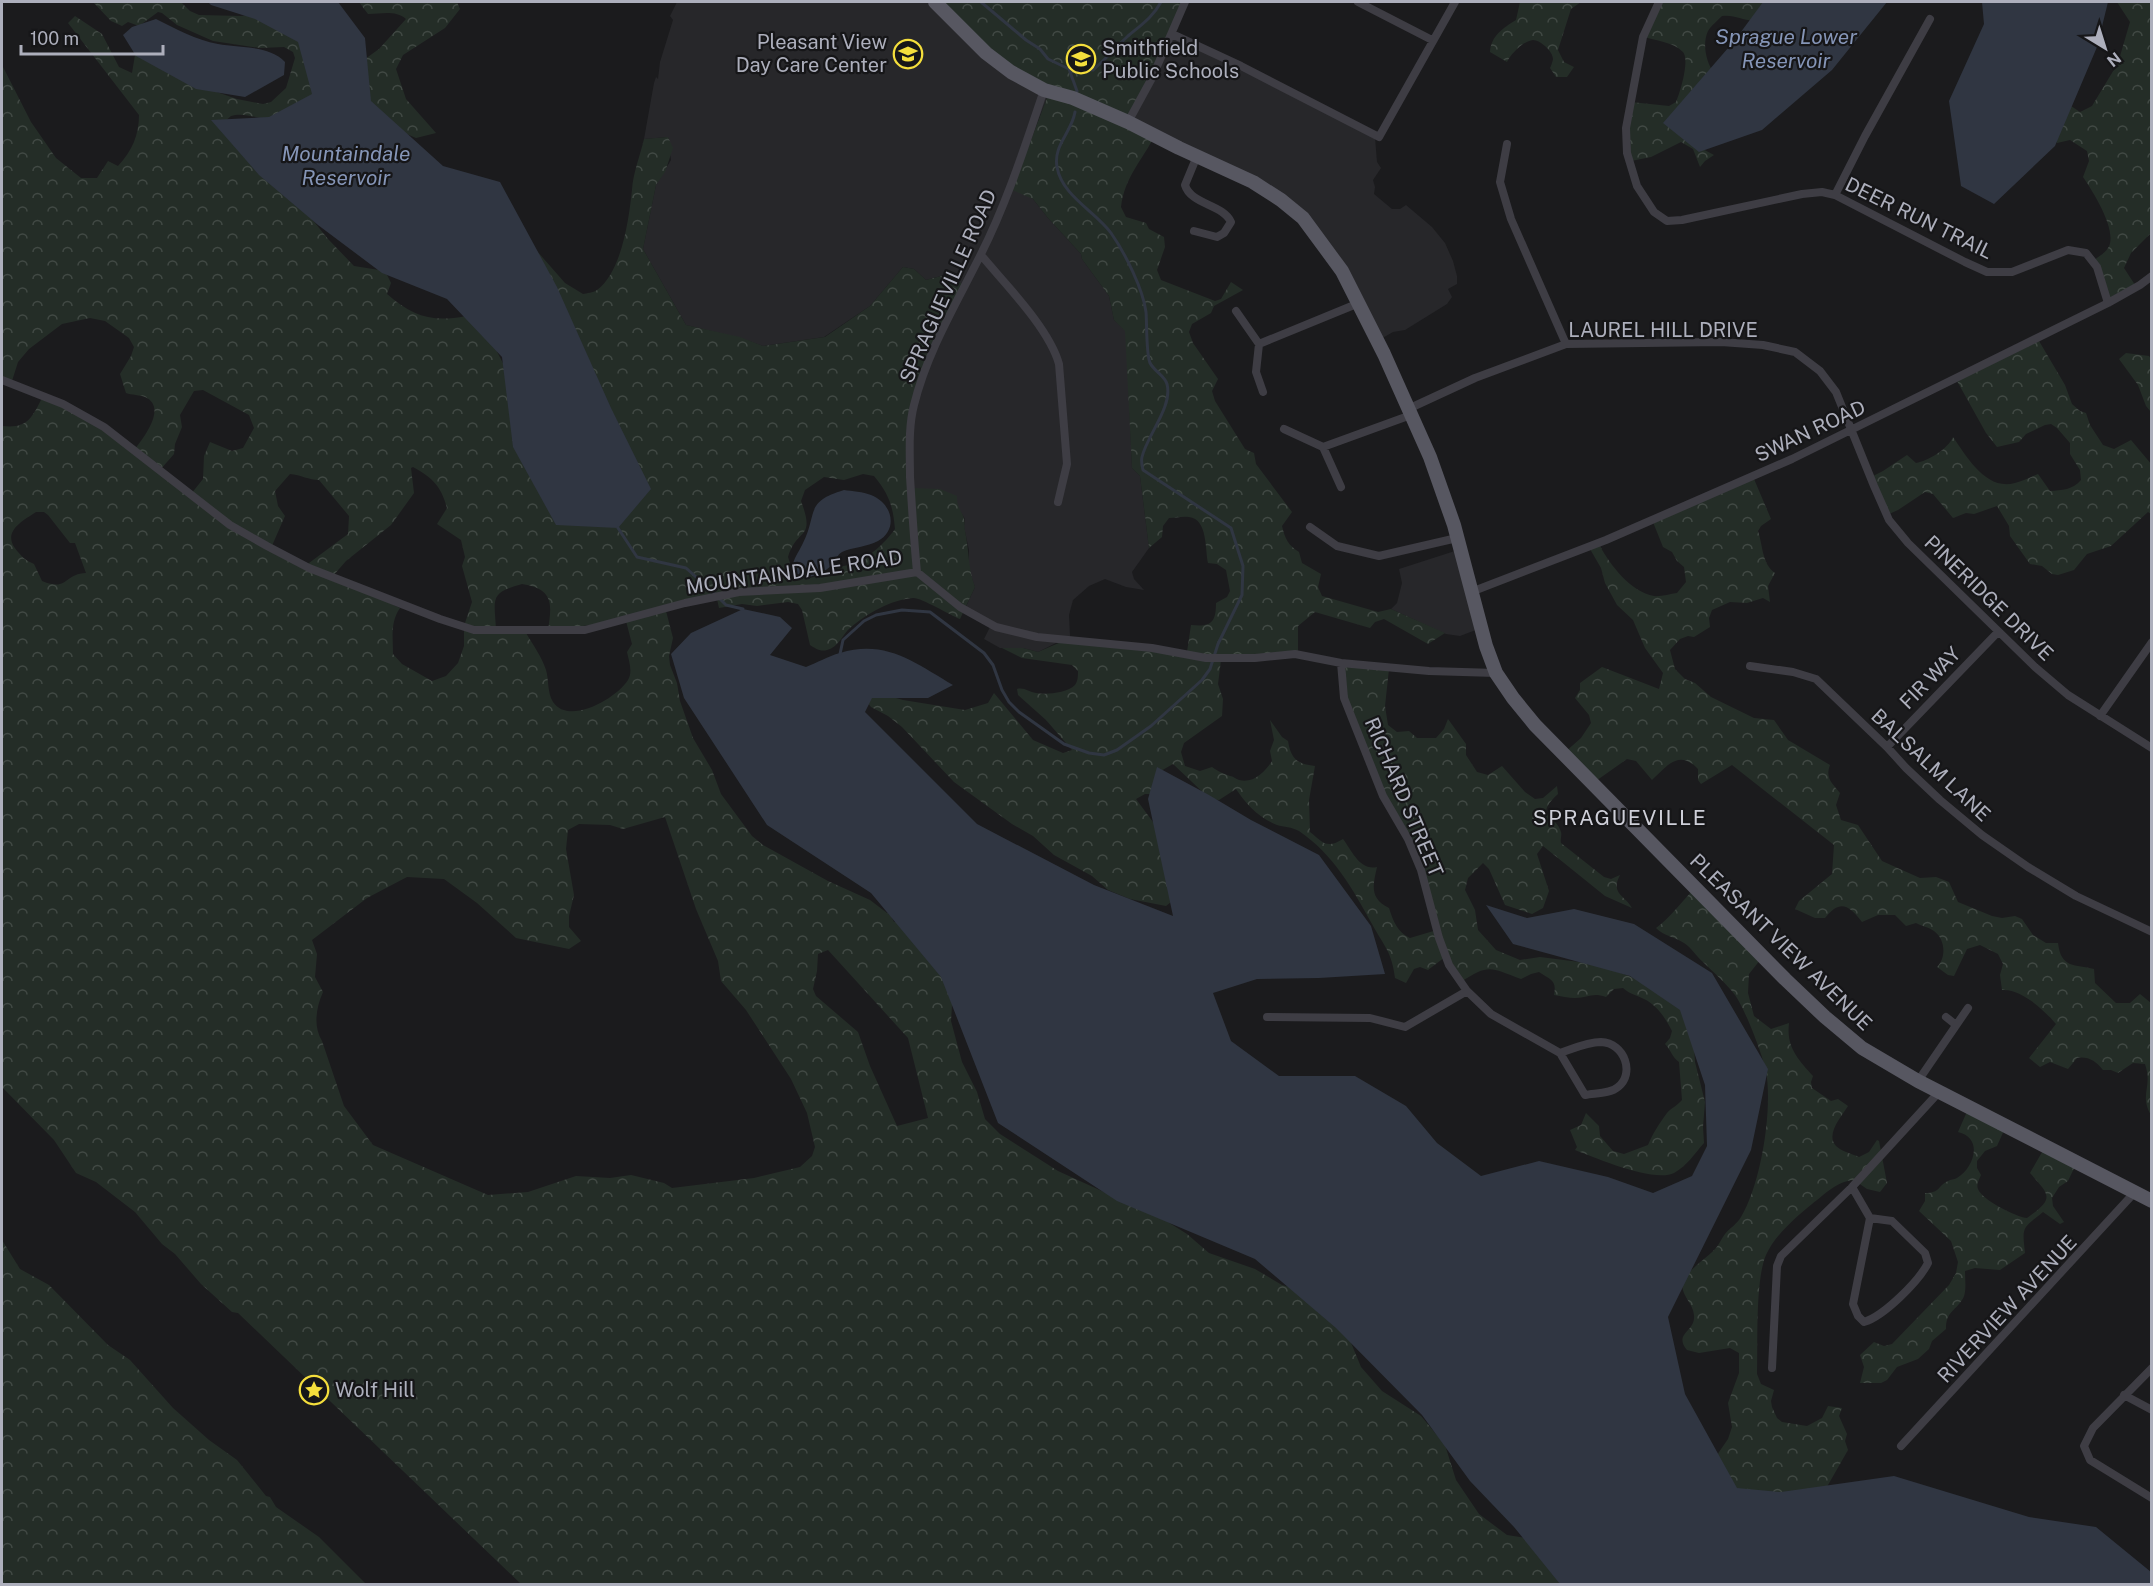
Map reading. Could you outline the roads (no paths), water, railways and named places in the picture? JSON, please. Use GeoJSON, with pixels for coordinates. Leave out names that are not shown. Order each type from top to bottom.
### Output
{"type":"FeatureCollection","features":[{"type":"Feature","properties":{"kind":"main road","name":"PLEASANT VIEW AVENUE"},"geometry":{"type":"LineString","coordinates":[[935,2],[986,52],[1011,72],[1044,90],[1073,98],[1128,122],[1253,182],[1303,218],[1342,271],[1430,457],[1457,538],[1486,646],[1496,672],[1513,698],[1563,755],[1793,987],[1862,1048],[1918,1081],[2151,1201]]}},
{"type":"Feature","properties":{"kind":"street"},"geometry":{"type":"LineString","coordinates":[[1128,122],[1152,78],[1185,2]]}},
{"type":"Feature","properties":{"kind":"street"},"geometry":{"type":"LineString","coordinates":[[1358,2],[1432,40]]}},
{"type":"Feature","properties":{"kind":"street"},"geometry":{"type":"LineString","coordinates":[[1172,34],[1241,66],[1379,137],[1407,91],[1432,40],[1455,2]]}},
{"type":"Feature","properties":{"kind":"street","name":"DEER RUN TRAIL"},"geometry":{"type":"LineString","coordinates":[[1659,2],[1643,37],[1626,128],[1627,153],[1637,186],[1654,212],[1666,220],[1682,220],[1802,194],[1822,192],[1835,195],[1987,272],[2012,272],[2068,250],[2086,253],[2097,267],[2108,303]]}},
{"type":"Feature","properties":{"kind":"street"},"geometry":{"type":"LineString","coordinates":[[1835,195],[1930,19]]}},
{"type":"Feature","properties":{"kind":"street","name":"SPRAGUEVILLE ROAD"},"geometry":{"type":"LineString","coordinates":[[917,573],[909,445],[913,406],[928,363],[952,308],[981,255],[1008,194],[1044,90]]}},
{"type":"Feature","properties":{"kind":"street"},"geometry":{"type":"LineString","coordinates":[[1507,144],[1500,182],[1511,219],[1566,344]]}},
{"type":"Feature","properties":{"kind":"street"},"geometry":{"type":"LineString","coordinates":[[1194,231],[1217,237],[1224,233],[1231,222],[1228,215],[1186,190],[1185,185],[1197,156]]}},
{"type":"Feature","properties":{"kind":"street"},"geometry":{"type":"LineString","coordinates":[[981,255],[1055,350],[1059,364],[1067,464],[1058,502]]}},
{"type":"Feature","properties":{"kind":"street","name":"SWAN ROAD"},"geometry":{"type":"LineString","coordinates":[[1471,592],[1606,540],[1792,459],[2108,303],[2151,276]]}},
{"type":"Feature","properties":{"kind":"street"},"geometry":{"type":"LineString","coordinates":[[1259,344],[1359,303]]}},
{"type":"Feature","properties":{"kind":"street"},"geometry":{"type":"LineString","coordinates":[[1236,311],[1259,344],[1256,372],[1263,392]]}},
{"type":"Feature","properties":{"kind":"street","name":"LAUREL HILL DRIVE"},"geometry":{"type":"LineString","coordinates":[[1323,447],[1410,412],[1475,378],[1566,344],[1721,342],[1763,345],[1795,352],[1820,370],[1836,392],[1851,431]]}},
{"type":"Feature","properties":{"kind":"street","name":"MOUNTAINDALE ROAD"},"geometry":{"type":"LineString","coordinates":[[2,380],[63,404],[104,427],[230,525],[267,546],[309,568],[409,608],[474,630],[585,630],[685,603],[739,592],[820,588],[917,573],[960,607],[996,627],[1037,637],[1152,648],[1206,658],[1254,658],[1294,654],[1341,663],[1429,671],[1496,672]]}},
{"type":"Feature","properties":{"kind":"street"},"geometry":{"type":"LineString","coordinates":[[1284,429],[1323,447],[1341,487]]}},
{"type":"Feature","properties":{"kind":"street","name":"PINERIDGE DRIVE"},"geometry":{"type":"LineString","coordinates":[[1851,431],[1889,519],[1908,543],[1998,632],[2068,695],[2151,748]]}},
{"type":"Feature","properties":{"kind":"street"},"geometry":{"type":"LineString","coordinates":[[1310,527],[1337,546],[1378,556],[1457,538]]}},
{"type":"Feature","properties":{"kind":"street","name":"FIR WAY"},"geometry":{"type":"LineString","coordinates":[[1887,747],[1998,632]]}},
{"type":"Feature","properties":{"kind":"street"},"geometry":{"type":"LineString","coordinates":[[2100,716],[2151,642]]}},
{"type":"Feature","properties":{"kind":"street","name":"RICHARD STREET"},"geometry":{"type":"LineString","coordinates":[[1341,663],[1344,698],[1383,796],[1421,870],[1439,938],[1449,965],[1467,991],[1491,1014],[1560,1053],[1585,1095],[1617,1088],[1625,1073],[1622,1052],[1609,1044],[1601,1042],[1560,1053]]}},
{"type":"Feature","properties":{"kind":"street","name":"BALSALM LANE"},"geometry":{"type":"LineString","coordinates":[[1750,666],[1793,672],[1816,679],[1940,800],[1982,835],[2076,896],[2151,932]]}},
{"type":"Feature","properties":{"kind":"street"},"geometry":{"type":"LineString","coordinates":[[1267,1017],[1370,1018],[1405,1026],[1467,991]]}},
{"type":"Feature","properties":{"kind":"street"},"geometry":{"type":"LineString","coordinates":[[1918,1081],[1968,1008]]}},
{"type":"Feature","properties":{"kind":"street"},"geometry":{"type":"LineString","coordinates":[[1946,1017],[1956,1025]]}},
{"type":"Feature","properties":{"kind":"street"},"geometry":{"type":"LineString","coordinates":[[1772,1368],[1777,1266],[1781,1256],[1852,1187],[1940,1091]]}},
{"type":"Feature","properties":{"kind":"street"},"geometry":{"type":"LineString","coordinates":[[1852,1187],[1870,1218],[1852,1304],[1864,1322],[1875,1318],[1923,1274],[1928,1263],[1925,1253],[1892,1221],[1870,1218]]}},
{"type":"Feature","properties":{"kind":"street","name":"RIVERVIEW AVENUE"},"geometry":{"type":"LineString","coordinates":[[1901,1446],[2135,1192]]}},
{"type":"Feature","properties":{"kind":"street"},"geometry":{"type":"LineString","coordinates":[[2151,1368],[2093,1428],[2084,1446],[2090,1460],[2151,1498]]}},
{"type":"Feature","properties":{"kind":"street"},"geometry":{"type":"LineString","coordinates":[[2124,1395],[2151,1410]]}},
{"type":"Feature","properties":{"kind":"water","name":"Mountaindale Reservoir"},"geometry":{"type":"Polygon","coordinates":[[[208,2],[338,2],[365,38],[371,101],[443,166],[500,182],[557,287],[611,408],[651,489],[618,528],[556,525],[513,447],[502,357],[447,299],[382,273],[318,225],[259,175],[211,120],[269,117],[312,94],[298,42],[255,19],[211,5],[208,2]]]}},
{"type":"Feature","properties":{"kind":"water","name":"Sprague Lower Reservoir"},"geometry":{"type":"Polygon","coordinates":[[[1763,2],[1887,2],[1832,70],[1762,130],[1699,152],[1663,123],[1735,40],[1763,2]]]}},
{"type":"Feature","properties":{"kind":"water"},"geometry":{"type":"Polygon","coordinates":[[[1982,2],[2108,2],[2097,47],[2055,146],[1994,204],[1961,186],[1949,101],[1984,24],[1982,2]]]}},
{"type":"Feature","properties":{"kind":"water"},"geometry":{"type":"Polygon","coordinates":[[[156,19],[202,40],[271,53],[285,62],[284,75],[245,97],[196,89],[136,56],[123,35],[132,27],[156,19]]]}},
{"type":"Feature","properties":{"kind":"water"},"geometry":{"type":"Polygon","coordinates":[[[844,490],[871,495],[884,504],[890,516],[889,530],[878,541],[842,552],[823,572],[796,579],[792,573],[793,563],[817,504],[831,494],[844,490]]]}},
{"type":"Feature","properties":{"kind":"water"},"geometry":{"type":"Polygon","coordinates":[[[743,609],[780,617],[792,628],[770,655],[806,667],[836,654],[857,649],[886,651],[900,655],[953,685],[928,698],[872,698],[865,712],[977,824],[1094,885],[1173,916],[1148,799],[1157,767],[1319,855],[1371,926],[1385,974],[1257,979],[1213,993],[1231,1041],[1279,1076],[1355,1076],[1406,1106],[1437,1143],[1481,1176],[1539,1161],[1608,1177],[1653,1193],[1692,1176],[1707,1146],[1705,1085],[1680,1010],[1630,976],[1513,944],[1486,905],[1527,918],[1574,909],[1634,924],[1712,973],[1768,1069],[1751,1150],[1668,1317],[1685,1394],[1737,1488],[1781,1492],[1894,1476],[2029,1517],[2096,1527],[2151,1572],[2151,1584],[1560,1584],[1514,1527],[1470,1481],[1422,1415],[1336,1328],[1255,1259],[1117,1201],[998,1123],[941,977],[871,893],[767,825],[684,698],[671,654],[691,633],[743,609]]]}},
{"type":"Feature","properties":{"kind":"waterway"},"geometry":{"type":"LineString","coordinates":[[981,2],[1040,49],[1048,59],[1069,69],[1093,70],[1150,16],[1161,2]]}},
{"type":"Feature","properties":{"kind":"waterway"},"geometry":{"type":"LineString","coordinates":[[1069,69],[1077,91]]}},
{"type":"Feature","properties":{"kind":"waterway"},"geometry":{"type":"LineString","coordinates":[[840,654],[843,640],[864,621],[876,615],[902,610],[930,612],[984,653],[993,665],[1009,702],[1019,712],[1064,744],[1089,753],[1104,755],[1117,750],[1151,726],[1202,680],[1210,669],[1218,644],[1242,595],[1243,566],[1231,528],[1143,470],[1142,457],[1163,411],[1168,393],[1167,384],[1150,363],[1144,303],[1122,251],[1111,233],[1072,195],[1060,177],[1057,167],[1058,152],[1075,112]]}},
{"type":"Feature","properties":{"kind":"waterway"},"geometry":{"type":"LineString","coordinates":[[618,528],[637,557],[686,568],[715,594]]}},
{"type":"Feature","properties":{"kind":"waterway"},"geometry":{"type":"LineString","coordinates":[[720,599],[726,605],[743,609]]}},
{"type":"Feature","properties":{"kind":"place","name":"Pleasant View Day Care Center"},"geometry":{"type":"Point","coordinates":[908,54]}},
{"type":"Feature","properties":{"kind":"place","name":"Smithfield Public Schools"},"geometry":{"type":"Point","coordinates":[1081,59]}},
{"type":"Feature","properties":{"kind":"place","name":"Wolf Hill"},"geometry":{"type":"Point","coordinates":[314,1390]}},
{"type":"Feature","properties":{"kind":"district","name":"SPRAGUEVILLE"},"geometry":{"type":"Point","coordinates":[1620,817]}}]}
